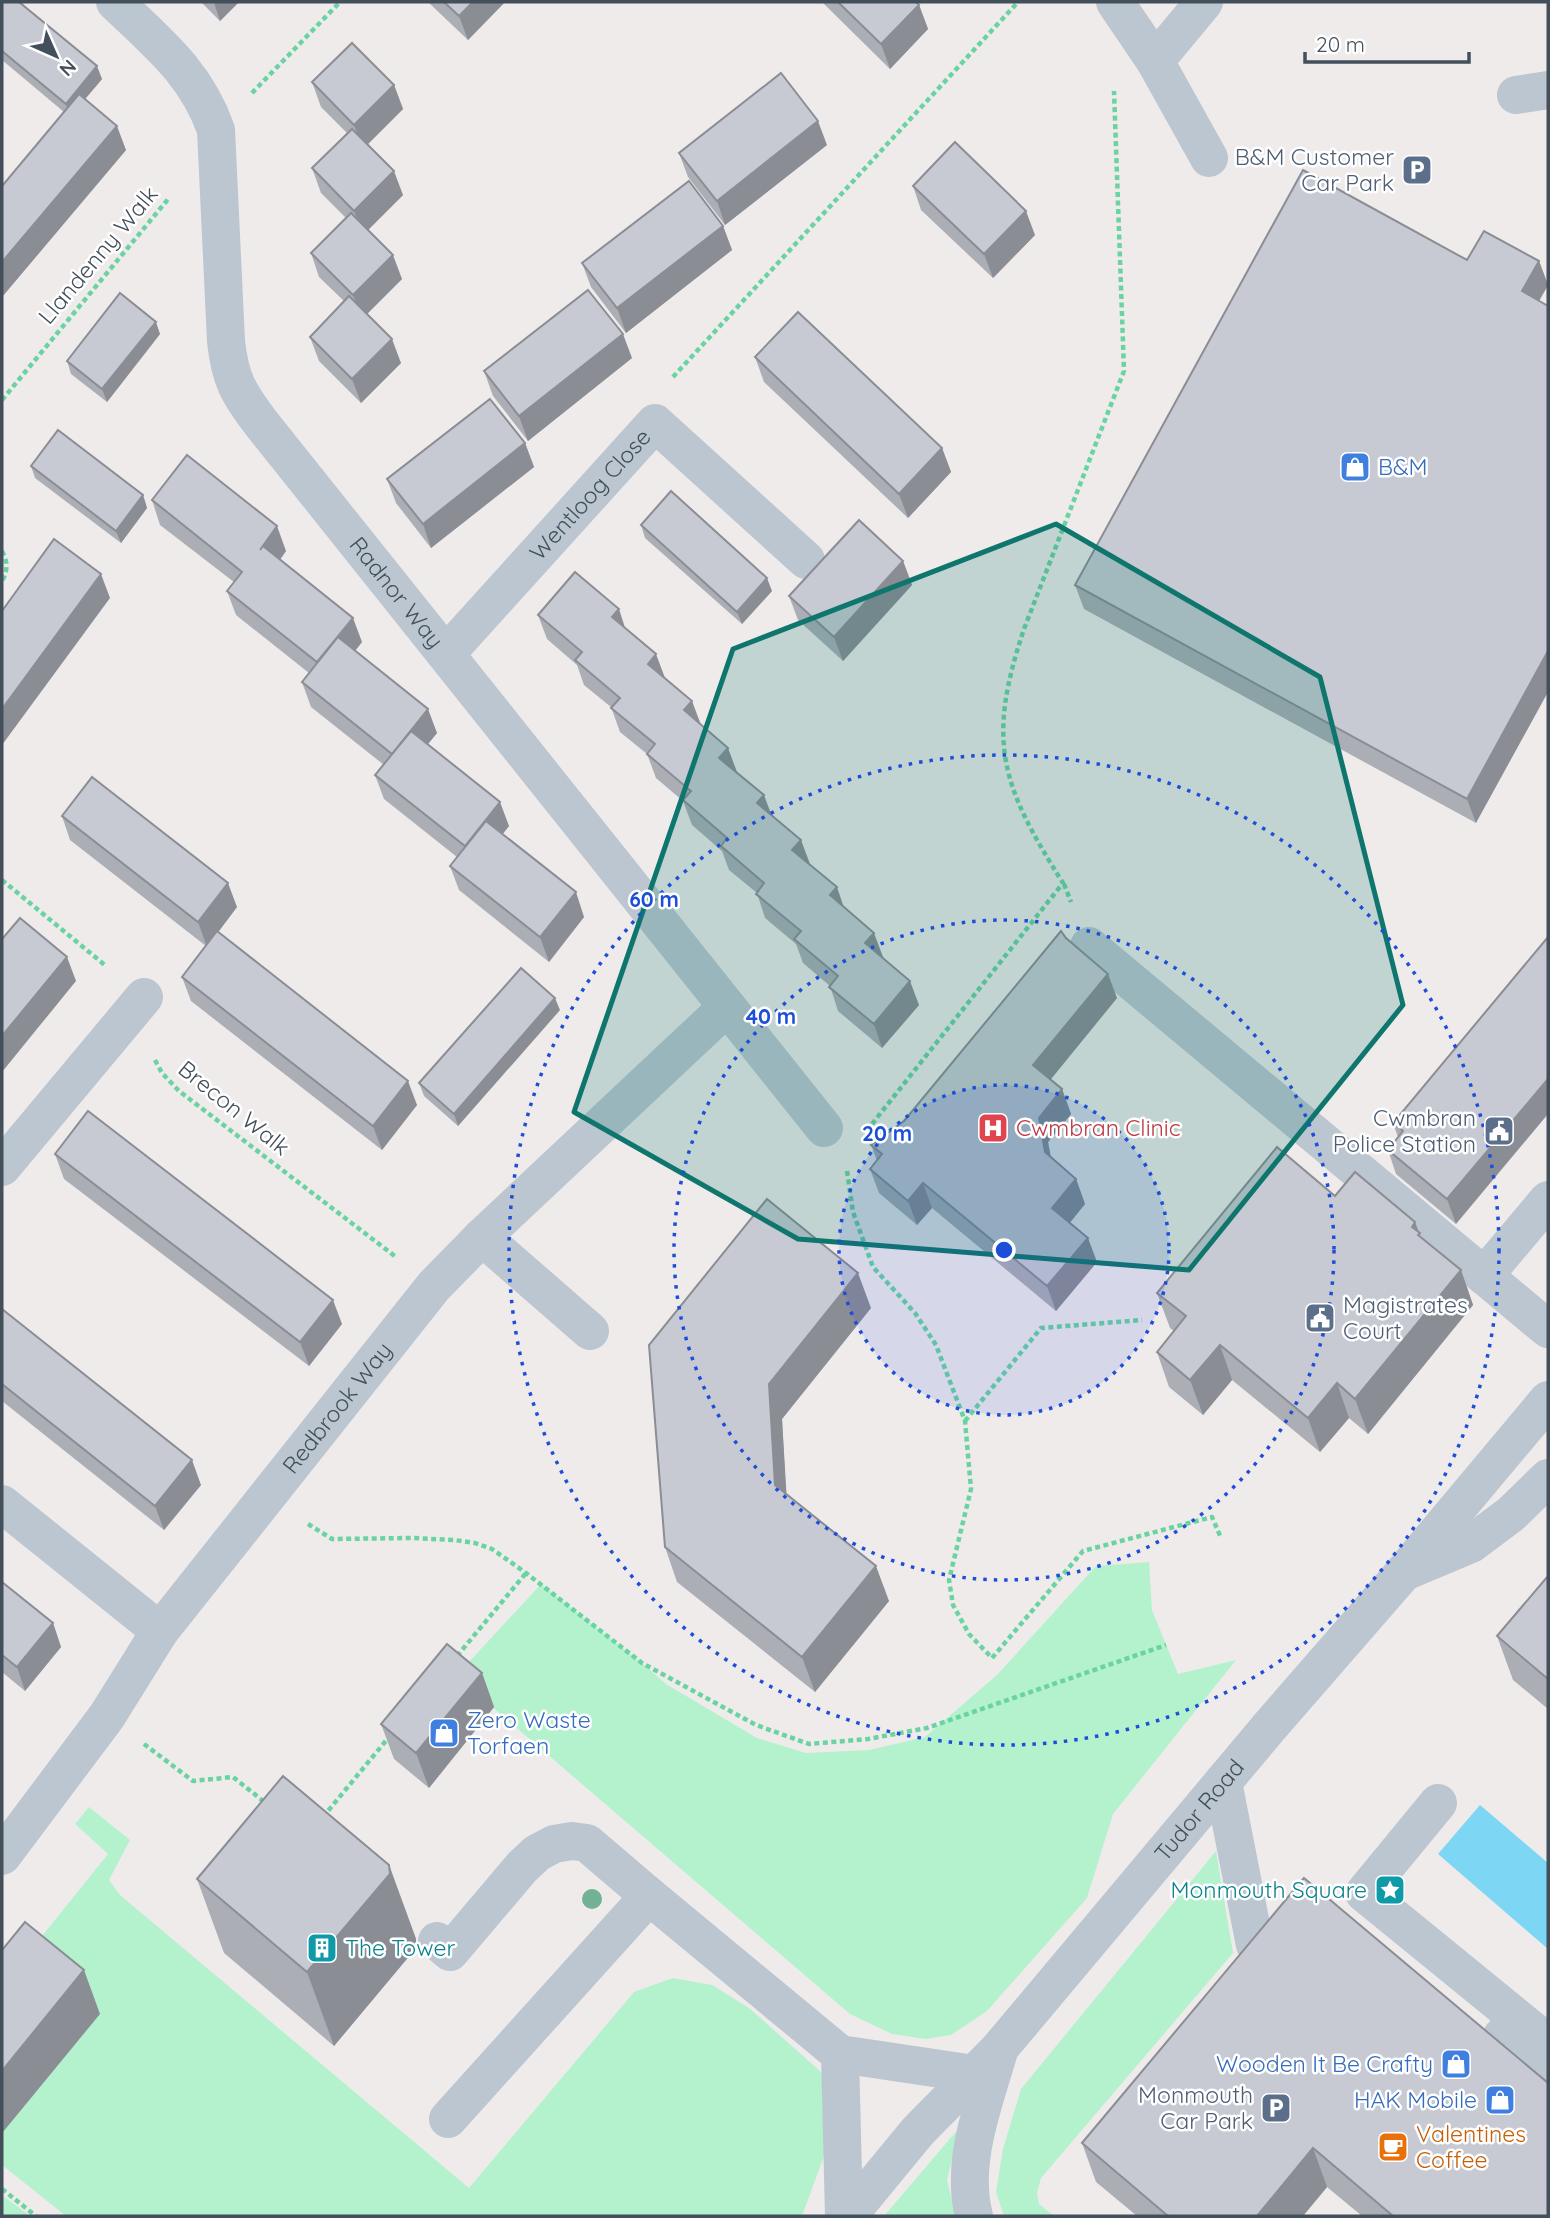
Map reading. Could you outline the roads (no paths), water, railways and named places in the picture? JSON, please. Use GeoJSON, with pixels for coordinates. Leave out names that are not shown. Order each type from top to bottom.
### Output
{"type":"FeatureCollection","features":[{"type":"Feature","properties":{"kind":"street","name":"Radnor Way"},"geometry":{"type":"LineString","coordinates":[[115,2],[193,81],[207,105],[216,130],[226,341],[228,364],[235,385],[261,423],[824,1128]]}},
{"type":"Feature","properties":{"kind":"street"},"geometry":{"type":"LineString","coordinates":[[1115,2],[1154,61],[1209,158]]}},
{"type":"Feature","properties":{"kind":"street"},"geometry":{"type":"LineString","coordinates":[[1154,61],[1204,2]]}},
{"type":"Feature","properties":{"kind":"street","name":"Wentloog Close"},"geometry":{"type":"LineString","coordinates":[[446,654],[655,423],[806,560]]}},
{"type":"Feature","properties":{"kind":"street"},"geometry":{"type":"LineString","coordinates":[[1089,946],[1548,1329]]}},
{"type":"Feature","properties":{"kind":"street"},"geometry":{"type":"LineString","coordinates":[[2,1167],[144,997]]}},
{"type":"Feature","properties":{"kind":"street","name":"Redbrook Way"},"geometry":{"type":"LineString","coordinates":[[2,1856],[107,1716],[160,1631],[434,1286],[482,1237],[727,1007]]}},
{"type":"Feature","properties":{"kind":"street"},"geometry":{"type":"LineString","coordinates":[[1484,1276],[1548,1200]]}},
{"type":"Feature","properties":{"kind":"street"},"geometry":{"type":"LineString","coordinates":[[482,1237],[590,1331]]}},
{"type":"Feature","properties":{"kind":"street","name":"Tudor Road"},"geometry":{"type":"LineString","coordinates":[[846,2216],[918,2131],[987,2061],[1404,1573],[1548,1400]]}},
{"type":"Feature","properties":{"kind":"street"},"geometry":{"type":"LineString","coordinates":[[1404,1573],[1471,1544],[1511,1514],[1548,1478]]}},
{"type":"Feature","properties":{"kind":"street"},"geometry":{"type":"LineString","coordinates":[[2,1504],[160,1631]]}},
{"type":"Feature","properties":{"kind":"street"},"geometry":{"type":"LineString","coordinates":[[1223,1782],[1255,1945]]}},
{"type":"Feature","properties":{"kind":"street"},"geometry":{"type":"LineString","coordinates":[[1438,1803],[1364,1893],[1548,2042]]}},
{"type":"Feature","properties":{"kind":"street"},"geometry":{"type":"LineString","coordinates":[[438,1941],[450,1952],[537,1853],[554,1844],[572,1841],[587,1843],[840,2054],[987,2061],[971,2163],[970,2203],[974,2216]]}},
{"type":"Feature","properties":{"kind":"street"},"geometry":{"type":"LineString","coordinates":[[448,2119],[649,1896]]}},
{"type":"Feature","properties":{"kind":"street"},"geometry":{"type":"LineString","coordinates":[[1338,1899],[1548,2075]]}},
{"type":"Feature","properties":{"kind":"street"},"geometry":{"type":"LineString","coordinates":[[840,2054],[846,2216]]}},
{"type":"Feature","properties":{"kind":"water"},"geometry":{"type":"Polygon","coordinates":[[[1480,1805],[1548,1863],[1548,1949],[1438,1854],[1480,1805]]]}},
{"type":"Feature","properties":{"kind":"place","name":"B&M Customer Car Park"},"geometry":{"type":"Point","coordinates":[1417,170]}},
{"type":"Feature","properties":{"kind":"place","name":"B&M"},"geometry":{"type":"Point","coordinates":[1355,467]}},
{"type":"Feature","properties":{"kind":"place","name":"Cwmbran Clinic"},"geometry":{"type":"Point","coordinates":[993,1128]}},
{"type":"Feature","properties":{"kind":"place","name":"Cwmbran Police Station"},"geometry":{"type":"Point","coordinates":[1499,1131]}},
{"type":"Feature","properties":{"kind":"place","name":"Magistrates Court"},"geometry":{"type":"Point","coordinates":[1320,1318]}},
{"type":"Feature","properties":{"kind":"place","name":"Zero Waste Torfaen"},"geometry":{"type":"Point","coordinates":[444,1733]}},
{"type":"Feature","properties":{"kind":"place","name":"Monmouth Square"},"geometry":{"type":"Point","coordinates":[1390,1890]}},
{"type":"Feature","properties":{"kind":"place","name":"The Tower"},"geometry":{"type":"Point","coordinates":[322,1948]}},
{"type":"Feature","properties":{"kind":"place","name":"Wooden It Be Crafty"},"geometry":{"type":"Point","coordinates":[1456,2064]}},
{"type":"Feature","properties":{"kind":"place","name":"HAK Mobile"},"geometry":{"type":"Point","coordinates":[1500,2100]}},
{"type":"Feature","properties":{"kind":"place","name":"Monmouth Car Park"},"geometry":{"type":"Point","coordinates":[1276,2108]}},
{"type":"Feature","properties":{"kind":"place","name":"Valentines Coffee"},"geometry":{"type":"Point","coordinates":[1393,2147]}}]}
